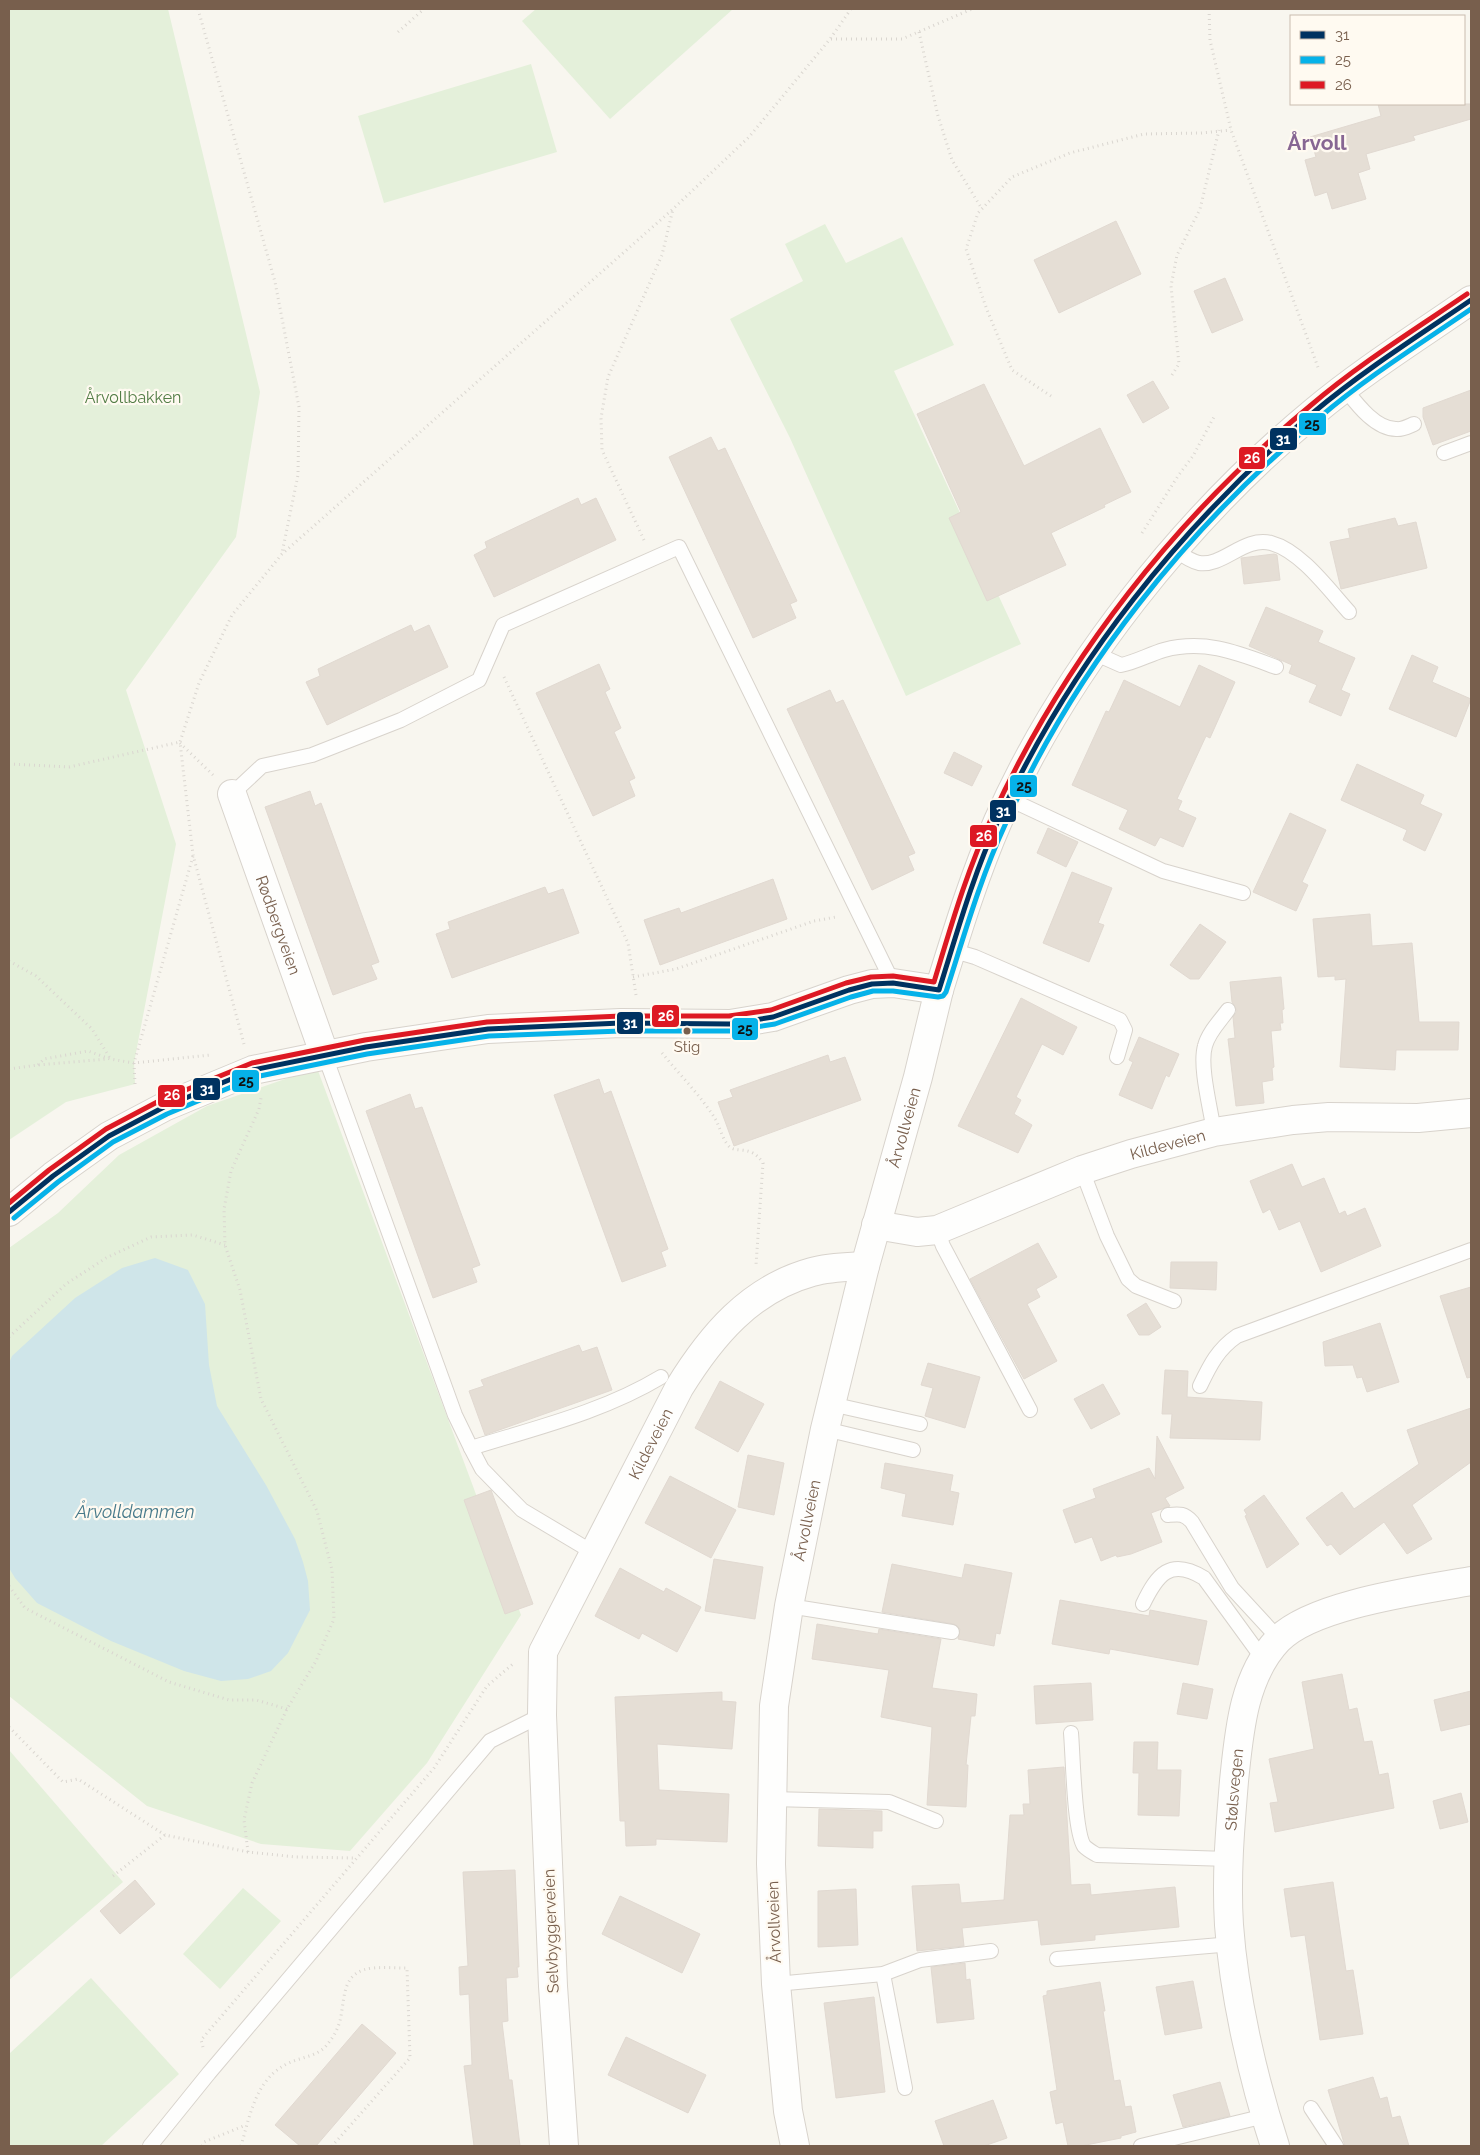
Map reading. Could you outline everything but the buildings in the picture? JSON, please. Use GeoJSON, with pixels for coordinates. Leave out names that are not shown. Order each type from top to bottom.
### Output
{"type":"FeatureCollection","features":[{"type":"Feature","properties":{"kind":"street","name":"Årvollveien"},"geometry":{"type":"LineString","coordinates":[[795,2146],[788,2111],[776,1984],[771,1799],[774,1706],[789,1606],[828,1417],[865,1266],[918,1077],[939,990],[970,889],[1030,756],[1072,684],[1175,550],[1231,489],[1281,440],[1345,388],[1471,300]]}},
{"type":"Feature","properties":{"kind":"street","name":"Rødbergveien"},"geometry":{"type":"LineString","coordinates":[[232,794],[326,1056]]}},
{"type":"Feature","properties":{"kind":"street"},"geometry":{"type":"LineString","coordinates":[[9,1212],[52,1176],[110,1136],[164,1107],[253,1070],[376,1045],[503,1027],[730,1024],[754,1022],[794,1011],[849,990],[872,984],[893,983],[939,990]]}},
{"type":"Feature","properties":{"kind":"street","name":"Kildeveien"},"geometry":{"type":"LineString","coordinates":[[876,1226],[917,1232],[938,1230],[1082,1170],[1131,1154],[1214,1132],[1328,1117],[1418,1118],[1471,1113]]}},
{"type":"Feature","properties":{"kind":"street","name":"Kildeveien"},"geometry":{"type":"LineString","coordinates":[[542,1715],[543,1652],[679,1388],[698,1357],[717,1334],[758,1296],[788,1280],[813,1271],[865,1266]]}},
{"type":"Feature","properties":{"kind":"street","name":"Stølsvegen"},"geometry":{"type":"LineString","coordinates":[[1275,2146],[1265,2116],[1249,2049],[1229,1925],[1229,1859],[1236,1761],[1249,1689],[1256,1670],[1271,1649],[1296,1626],[1349,1606],[1471,1581]]}},
{"type":"Feature","properties":{"kind":"street","name":"Selvbyggerveien"},"geometry":{"type":"LineString","coordinates":[[542,1715],[553,1986],[564,2146]]}},
{"type":"Feature","properties":{"kind":"lane"},"geometry":{"type":"LineString","coordinates":[[1345,388],[1358,405],[1385,427],[1398,430],[1414,424]]}},
{"type":"Feature","properties":{"kind":"lane"},"geometry":{"type":"LineString","coordinates":[[1444,453],[1471,444]]}},
{"type":"Feature","properties":{"kind":"lane"},"geometry":{"type":"LineString","coordinates":[[1175,550],[1194,562],[1201,564],[1215,560],[1249,544],[1260,542],[1272,543],[1288,551],[1307,566],[1349,612]]}},
{"type":"Feature","properties":{"kind":"lane"},"geometry":{"type":"LineString","coordinates":[[232,794],[262,766],[312,755],[401,720],[479,680],[502,625],[679,547],[893,983]]}},
{"type":"Feature","properties":{"kind":"lane"},"geometry":{"type":"LineString","coordinates":[[1094,653],[1121,665],[1164,650],[1181,646],[1199,645],[1234,651],[1276,667]]}},
{"type":"Feature","properties":{"kind":"lane"},"geometry":{"type":"LineString","coordinates":[[1009,799],[1163,871],[1244,893]]}},
{"type":"Feature","properties":{"kind":"lane"},"geometry":{"type":"LineString","coordinates":[[951,950],[975,957],[1120,1020],[1125,1030],[1117,1057]]}},
{"type":"Feature","properties":{"kind":"lane"},"geometry":{"type":"LineString","coordinates":[[1214,1132],[1204,1047],[1228,1010]]}},
{"type":"Feature","properties":{"kind":"lane"},"geometry":{"type":"LineString","coordinates":[[326,1056],[455,1415],[470,1448],[482,1469],[522,1510],[594,1553]]}},
{"type":"Feature","properties":{"kind":"lane"},"geometry":{"type":"LineString","coordinates":[[1082,1170],[1107,1236],[1128,1279],[1136,1286],[1174,1301]]}},
{"type":"Feature","properties":{"kind":"lane"},"geometry":{"type":"LineString","coordinates":[[938,1230],[943,1246],[1030,1410]]}},
{"type":"Feature","properties":{"kind":"lane"},"geometry":{"type":"LineString","coordinates":[[1200,1386],[1212,1360],[1227,1343],[1237,1336],[1471,1250]]}},
{"type":"Feature","properties":{"kind":"lane"},"geometry":{"type":"LineString","coordinates":[[470,1448],[592,1410],[633,1394],[661,1377]]}},
{"type":"Feature","properties":{"kind":"lane"},"geometry":{"type":"LineString","coordinates":[[828,1417],[920,1424]]}},
{"type":"Feature","properties":{"kind":"lane"},"geometry":{"type":"LineString","coordinates":[[828,1417],[914,1450]]}},
{"type":"Feature","properties":{"kind":"lane"},"geometry":{"type":"LineString","coordinates":[[1168,1515],[1186,1515],[1192,1522],[1271,1649]]}},
{"type":"Feature","properties":{"kind":"lane"},"geometry":{"type":"LineString","coordinates":[[1143,1604],[1157,1578],[1165,1573],[1176,1569],[1195,1572],[1204,1578],[1271,1649]]}},
{"type":"Feature","properties":{"kind":"lane"},"geometry":{"type":"LineString","coordinates":[[789,1606],[952,1632]]}},
{"type":"Feature","properties":{"kind":"lane"},"geometry":{"type":"LineString","coordinates":[[150,2146],[209,2073],[490,1741],[542,1715]]}},
{"type":"Feature","properties":{"kind":"lane"},"geometry":{"type":"LineString","coordinates":[[1071,1734],[1079,1830],[1084,1846],[1090,1851],[1097,1855],[1229,1859]]}},
{"type":"Feature","properties":{"kind":"lane"},"geometry":{"type":"LineString","coordinates":[[771,1799],[890,1802],[936,1821]]}},
{"type":"Feature","properties":{"kind":"lane"},"geometry":{"type":"LineString","coordinates":[[1057,1959],[1232,1944]]}},
{"type":"Feature","properties":{"kind":"lane"},"geometry":{"type":"LineString","coordinates":[[776,1984],[883,1974],[920,1960],[991,1951]]}},
{"type":"Feature","properties":{"kind":"lane"},"geometry":{"type":"LineString","coordinates":[[883,1974],[905,2088]]}},
{"type":"Feature","properties":{"kind":"lane"},"geometry":{"type":"LineString","coordinates":[[1311,2108],[1336,2146]]}},
{"type":"Feature","properties":{"kind":"lane"},"geometry":{"type":"LineString","coordinates":[[1140,2146],[1265,2116]]}},
{"type":"Feature","properties":{"kind":"path"},"geometry":{"type":"LineString","coordinates":[[198,9],[275,282],[299,407],[298,475],[282,554]]}},
{"type":"Feature","properties":{"kind":"path"},"geometry":{"type":"LineString","coordinates":[[398,32],[424,9]]}},
{"type":"Feature","properties":{"kind":"path"},"geometry":{"type":"LineString","coordinates":[[246,1051],[193,855],[180,742],[199,683],[232,615],[282,554],[673,209],[749,137],[830,39],[851,9]]}},
{"type":"Feature","properties":{"kind":"path"},"geometry":{"type":"LineString","coordinates":[[830,39],[902,39],[972,9]]}},
{"type":"Feature","properties":{"kind":"path"},"geometry":{"type":"LineString","coordinates":[[1209,9],[1210,40],[1231,130],[1319,371]]}},
{"type":"Feature","properties":{"kind":"path"},"geometry":{"type":"LineString","coordinates":[[918,32],[938,116],[952,160],[982,209]]}},
{"type":"Feature","properties":{"kind":"path"},"geometry":{"type":"LineString","coordinates":[[1172,375],[1179,364],[1171,286],[1177,255],[1200,209],[1219,130]]}},
{"type":"Feature","properties":{"kind":"path"},"geometry":{"type":"LineString","coordinates":[[1051,396],[1012,370],[987,310],[966,249],[978,213],[1012,177],[1070,153],[1144,134],[1201,133],[1231,130]]}},
{"type":"Feature","properties":{"kind":"path"},"geometry":{"type":"LineString","coordinates":[[653,558],[602,450],[601,418],[608,377],[662,255],[673,209]]}},
{"type":"Feature","properties":{"kind":"path"},"geometry":{"type":"LineString","coordinates":[[1142,532],[1193,456],[1214,415]]}},
{"type":"Feature","properties":{"kind":"path"},"geometry":{"type":"LineString","coordinates":[[492,650],[628,943],[636,1000]]}},
{"type":"Feature","properties":{"kind":"path"},"geometry":{"type":"LineString","coordinates":[[9,764],[69,767],[180,742]]}},
{"type":"Feature","properties":{"kind":"path"},"geometry":{"type":"LineString","coordinates":[[180,742],[232,794]]}},
{"type":"Feature","properties":{"kind":"path"},"geometry":{"type":"LineString","coordinates":[[135,1084],[134,1063],[193,855]]}},
{"type":"Feature","properties":{"kind":"path"},"geometry":{"type":"LineString","coordinates":[[633,977],[676,969],[814,921],[858,913]]}},
{"type":"Feature","properties":{"kind":"path"},"geometry":{"type":"LineString","coordinates":[[9,961],[36,976],[92,1029],[110,1059]]}},
{"type":"Feature","properties":{"kind":"path"},"geometry":{"type":"LineString","coordinates":[[659,1050],[704,1104],[716,1121],[728,1145],[733,1149],[757,1154],[763,1164],[755,1271],[758,1296]]}},
{"type":"Feature","properties":{"kind":"path"},"geometry":{"type":"LineString","coordinates":[[38,1064],[44,1058],[88,1051],[110,1059],[134,1063],[218,1054]]}},
{"type":"Feature","properties":{"kind":"path"},"geometry":{"type":"LineString","coordinates":[[9,1070],[38,1064],[110,1059]]}},
{"type":"Feature","properties":{"kind":"path"},"geometry":{"type":"LineString","coordinates":[[248,1852],[244,1820],[252,1783],[287,1709],[316,1661],[334,1619],[332,1570],[317,1511],[261,1399],[240,1290],[225,1245],[224,1209],[231,1171],[259,1109],[262,1094]]}},
{"type":"Feature","properties":{"kind":"path"},"geometry":{"type":"LineString","coordinates":[[9,1337],[66,1284],[106,1258],[151,1237],[193,1235],[225,1245]]}},
{"type":"Feature","properties":{"kind":"path"},"geometry":{"type":"LineString","coordinates":[[9,1586],[25,1608],[168,1682],[230,1700],[256,1700],[287,1709]]}},
{"type":"Feature","properties":{"kind":"path"},"geometry":{"type":"LineString","coordinates":[[209,2073],[201,2040],[434,1768],[486,1686],[511,1664],[543,1652]]}},
{"type":"Feature","properties":{"kind":"path"},"geometry":{"type":"LineString","coordinates":[[9,1727],[63,1782],[78,1779],[165,1835],[248,1852],[296,1857],[391,1858]]}},
{"type":"Feature","properties":{"kind":"path"},"geometry":{"type":"LineString","coordinates":[[113,1876],[165,1835]]}},
{"type":"Feature","properties":{"kind":"path"},"geometry":{"type":"LineString","coordinates":[[242,2146],[247,2125],[262,2086],[273,2071],[324,2049],[334,2036],[341,2017],[346,1984],[358,1972],[372,1968],[407,1968],[410,2058],[332,2146]]}},
{"type":"Feature","properties":{"kind":"path"},"geometry":{"type":"LineString","coordinates":[[202,2146],[204,2142],[247,2125]]}},
{"type":"Feature","properties":{"kind":"green space","name":"Årvollbakken"},"geometry":{"type":"Polygon","coordinates":[[[9,9],[168,9],[260,392],[236,537],[126,690],[176,844],[134,1063],[135,1084],[66,1102],[9,1140],[9,9]]]}},
{"type":"Feature","properties":{"kind":"green space"},"geometry":{"type":"Polygon","coordinates":[[[536,9],[733,9],[610,119],[522,21],[536,9]]]}},
{"type":"Feature","properties":{"kind":"green space"},"geometry":{"type":"Polygon","coordinates":[[[531,64],[557,152],[384,203],[358,116],[531,64]]]}},
{"type":"Feature","properties":{"kind":"green space"},"geometry":{"type":"Polygon","coordinates":[[[825,224],[846,263],[902,237],[954,345],[894,371],[1021,644],[906,696],[790,438],[730,319],[803,281],[785,244],[825,224]]]}},
{"type":"Feature","properties":{"kind":"green space"},"geometry":{"type":"Polygon","coordinates":[[[317,1068],[521,1615],[427,1763],[350,1851],[261,1844],[147,1806],[9,1696],[9,1248],[58,1213],[119,1155],[207,1106],[317,1068]]]}},
{"type":"Feature","properties":{"kind":"green space"},"geometry":{"type":"Polygon","coordinates":[[[9,1750],[123,1882],[9,1980],[9,1750]]]}},
{"type":"Feature","properties":{"kind":"green space"},"geometry":{"type":"Polygon","coordinates":[[[243,1888],[281,1921],[220,1989],[183,1954],[243,1888]]]}},
{"type":"Feature","properties":{"kind":"green space"},"geometry":{"type":"Polygon","coordinates":[[[91,1978],[179,2074],[101,2146],[9,2146],[9,2054],[91,1978]]]}},
{"type":"Feature","properties":{"kind":"water","name":"Årvolldammen"},"geometry":{"type":"Polygon","coordinates":[[[155,1258],[188,1270],[205,1304],[209,1365],[217,1406],[266,1485],[295,1539],[308,1581],[310,1610],[288,1653],[271,1671],[248,1679],[221,1681],[184,1671],[111,1641],[37,1603],[15,1578],[9,1568],[9,1363],[12,1356],[75,1298],[122,1268],[155,1258]]]}},
{"type":"Feature","properties":{"kind":"transit line","name":"26"},"geometry":{"type":"LineString","coordinates":[[9,1203],[49,1170],[106,1129],[161,1100],[252,1063],[365,1040],[487,1022],[621,1016],[729,1016],[771,1010],[846,983],[871,977],[893,976],[934,982],[975,857],[1021,758],[1089,646],[1128,594],[1170,543],[1214,495],[1261,449],[1348,376],[1467,294]]}},
{"type":"Feature","properties":{"kind":"transit line","name":"31"},"geometry":{"type":"LineString","coordinates":[[9,1212],[53,1176],[109,1136],[164,1107],[253,1070],[366,1047],[488,1029],[621,1023],[730,1024],[773,1017],[849,990],[872,984],[893,983],[939,990],[966,904],[998,821],[1027,763],[1059,706],[1095,652],[1134,599],[1175,549],[1265,455],[1314,412],[1371,368],[1471,300]]}},
{"type":"Feature","properties":{"kind":"transit line","name":"25"},"geometry":{"type":"LineString","coordinates":[[14,1218],[58,1182],[113,1142],[167,1114],[255,1077],[367,1054],[489,1036],[621,1031],[731,1031],[775,1024],[873,991],[943,996],[946,992],[988,866],[1033,767],[1065,710],[1139,603],[1225,505],[1271,460],[1356,388],[1471,309]]}},
{"type":"Feature","properties":{"kind":"place","name":"Stig"},"geometry":{"type":"Point","coordinates":[687,1031]}},
{"type":"Feature","properties":{"kind":"district","name":"Årvoll"},"geometry":{"type":"Point","coordinates":[1317,142]}}]}
